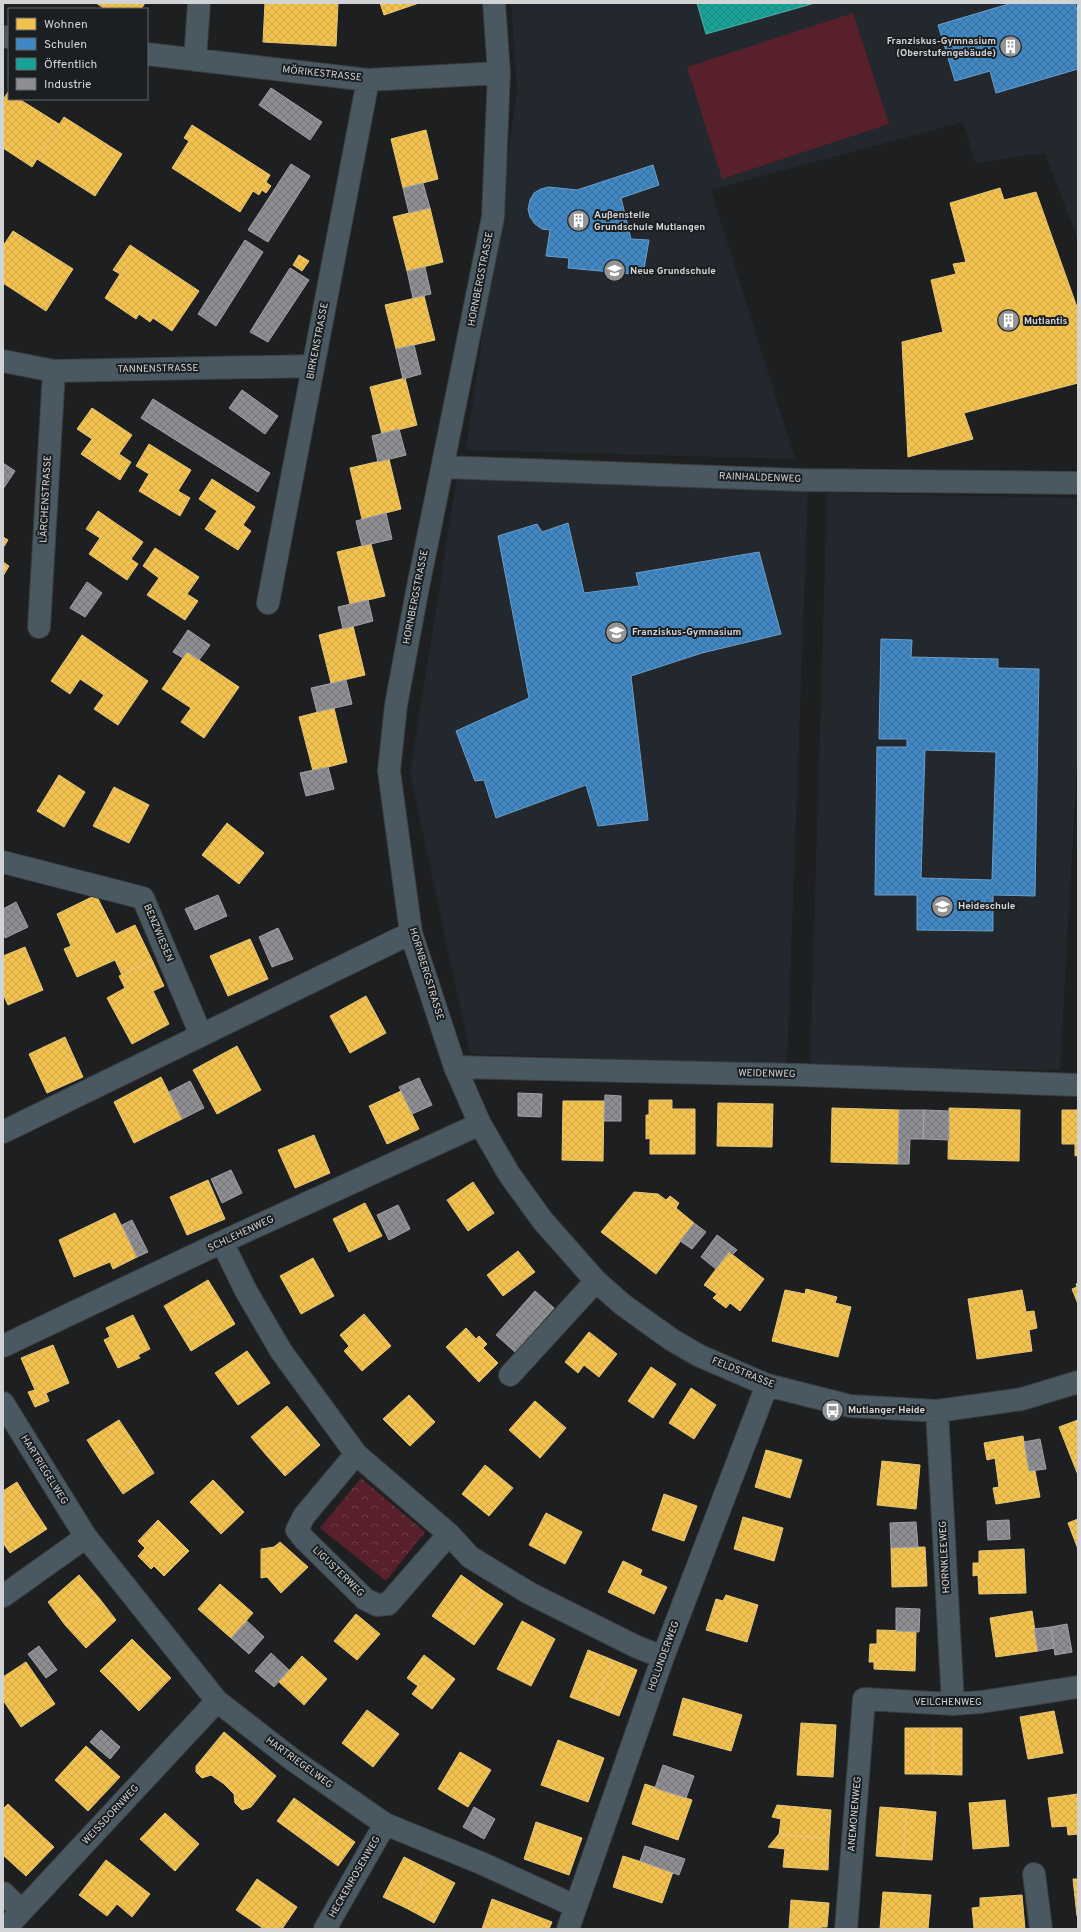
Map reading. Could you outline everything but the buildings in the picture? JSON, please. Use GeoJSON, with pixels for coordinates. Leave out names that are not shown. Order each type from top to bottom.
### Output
{"type":"FeatureCollection","features":[{"type":"Feature","properties":{"kind":"street"},"geometry":{"type":"LineString","coordinates":[[195,60],[199,3]]}},
{"type":"Feature","properties":{"kind":"street","name":"HORNBERGSTRASSE"},"geometry":{"type":"LineString","coordinates":[[494,3],[499,73],[493,217],[396,705],[389,771],[412,934],[455,1067],[480,1124],[509,1174]]}},
{"type":"Feature","properties":{"kind":"street","name":"MÖRIKESTRASSE"},"geometry":{"type":"LineString","coordinates":[[148,54],[368,80],[499,73]]}},
{"type":"Feature","properties":{"kind":"street","name":"BIRKENSTRASSE"},"geometry":{"type":"LineString","coordinates":[[268,603],[368,80]]}},
{"type":"Feature","properties":{"kind":"street","name":"TANNENSTRASSE"},"geometry":{"type":"LineString","coordinates":[[3,361],[54,371],[313,366]]}},
{"type":"Feature","properties":{"kind":"street","name":"LÄRCHENSTRASSE"},"geometry":{"type":"LineString","coordinates":[[39,626],[54,371]]}},
{"type":"Feature","properties":{"kind":"street","name":"RAINHALDENWEG"},"geometry":{"type":"LineString","coordinates":[[443,467],[800,480],[1078,483]]}},
{"type":"Feature","properties":{"kind":"street","name":"BENZWIESEN"},"geometry":{"type":"LineString","coordinates":[[3,862],[143,898],[201,1035]]}},
{"type":"Feature","properties":{"kind":"street"},"geometry":{"type":"LineString","coordinates":[[3,1132],[412,934]]}},
{"type":"Feature","properties":{"kind":"street","name":"WEIDENWEG"},"geometry":{"type":"LineString","coordinates":[[455,1067],[800,1075],[1078,1085]]}},
{"type":"Feature","properties":{"kind":"street","name":"SCHLEHENWEG"},"geometry":{"type":"LineString","coordinates":[[3,1346],[222,1242],[480,1124]]}},
{"type":"Feature","properties":{"kind":"street","name":"FELDSTRASSE"},"geometry":{"type":"LineString","coordinates":[[509,1174],[543,1221],[596,1281],[622,1304],[672,1340],[700,1356],[767,1384],[850,1406],[937,1411],[1022,1399],[1078,1382]]}},
{"type":"Feature","properties":{"kind":"street"},"geometry":{"type":"LineString","coordinates":[[222,1242],[246,1291],[281,1351],[356,1454],[449,1534],[470,1557],[529,1594],[637,1647],[663,1657]]}},
{"type":"Feature","properties":{"kind":"street"},"geometry":{"type":"LineString","coordinates":[[510,1375],[596,1281]]}},
{"type":"Feature","properties":{"kind":"street","name":"HOLUNDERWEG"},"geometry":{"type":"LineString","coordinates":[[568,1929],[663,1657],[767,1384]]}},
{"type":"Feature","properties":{"kind":"street","name":"HARTRIEGELWEG"},"geometry":{"type":"LineString","coordinates":[[3,1403],[86,1537],[217,1701],[293,1760],[385,1824],[481,1863],[576,1906]]}},
{"type":"Feature","properties":{"kind":"street","name":"HORNKLEEWEG"},"geometry":{"type":"LineString","coordinates":[[937,1411],[953,1704]]}},
{"type":"Feature","properties":{"kind":"street","name":"LIGUSTERWEG"},"geometry":{"type":"LineString","coordinates":[[356,1454],[304,1516],[297,1530],[304,1539],[365,1599],[377,1605],[388,1604],[449,1534]]}},
{"type":"Feature","properties":{"kind":"street"},"geometry":{"type":"LineString","coordinates":[[3,1596],[86,1537]]}},
{"type":"Feature","properties":{"kind":"street","name":"VEILCHENWEG"},"geometry":{"type":"LineString","coordinates":[[864,1699],[953,1704],[981,1702],[1078,1687]]}},
{"type":"Feature","properties":{"kind":"street","name":"ANEMONENWEG"},"geometry":{"type":"LineString","coordinates":[[846,1929],[864,1699]]}},
{"type":"Feature","properties":{"kind":"street","name":"WEISSDORNWEG"},"geometry":{"type":"LineString","coordinates":[[5,1929],[21,1910],[217,1701]]}},
{"type":"Feature","properties":{"kind":"street","name":"HECKENROSENWEG"},"geometry":{"type":"LineString","coordinates":[[325,1929],[385,1824]]}},
{"type":"Feature","properties":{"kind":"street"},"geometry":{"type":"LineString","coordinates":[[1034,1874],[1041,1929]]}},
{"type":"Feature","properties":{"kind":"street"},"geometry":{"type":"LineString","coordinates":[[3,1893],[21,1910]]}},
{"type":"Feature","properties":{"kind":"shaded area"},"geometry":{"type":"Polygon","coordinates":[[[511,3],[1078,3],[1078,241],[1045,153],[976,163],[963,122],[711,190],[795,459],[466,450],[517,91],[511,3]]]}},
{"type":"Feature","properties":{"kind":"shaded area","name":"Franziskus-Gymnasium"},"geometry":{"type":"Polygon","coordinates":[[[457,477],[808,491],[787,1064],[470,1054],[410,773],[457,477]]]}},
{"type":"Feature","properties":{"kind":"shaded area","name":"Heideschule"},"geometry":{"type":"Polygon","coordinates":[[[827,493],[1078,498],[1078,747],[1060,1070],[810,1066],[827,493]]]}},
{"type":"Feature","properties":{"kind":"green space"},"geometry":{"type":"Polygon","coordinates":[[[853,13],[889,124],[722,179],[687,67],[853,13]]]}},
{"type":"Feature","properties":{"kind":"green space"},"geometry":{"type":"Polygon","coordinates":[[[361,1478],[425,1532],[386,1581],[320,1528],[361,1478]]]}},
{"type":"Feature","properties":{"kind":"place","name":"Franziskus-Gymnasium (Oberstufengebäude)"},"geometry":{"type":"Point","coordinates":[1011,47]}},
{"type":"Feature","properties":{"kind":"place","name":"Außenstelle Grundschule Mutlangen"},"geometry":{"type":"Point","coordinates":[579,221]}},
{"type":"Feature","properties":{"kind":"place","name":"Neue Grundschule"},"geometry":{"type":"Point","coordinates":[614,271]}},
{"type":"Feature","properties":{"kind":"place","name":"Mutlantis"},"geometry":{"type":"Point","coordinates":[1009,321]}},
{"type":"Feature","properties":{"kind":"place","name":"Franziskus-Gymnasium"},"geometry":{"type":"Point","coordinates":[617,632]}},
{"type":"Feature","properties":{"kind":"place","name":"Heideschule"},"geometry":{"type":"Point","coordinates":[942,906]}},
{"type":"Feature","properties":{"kind":"place","name":"Mutlanger Heide"},"geometry":{"type":"Point","coordinates":[833,1410]}}]}
